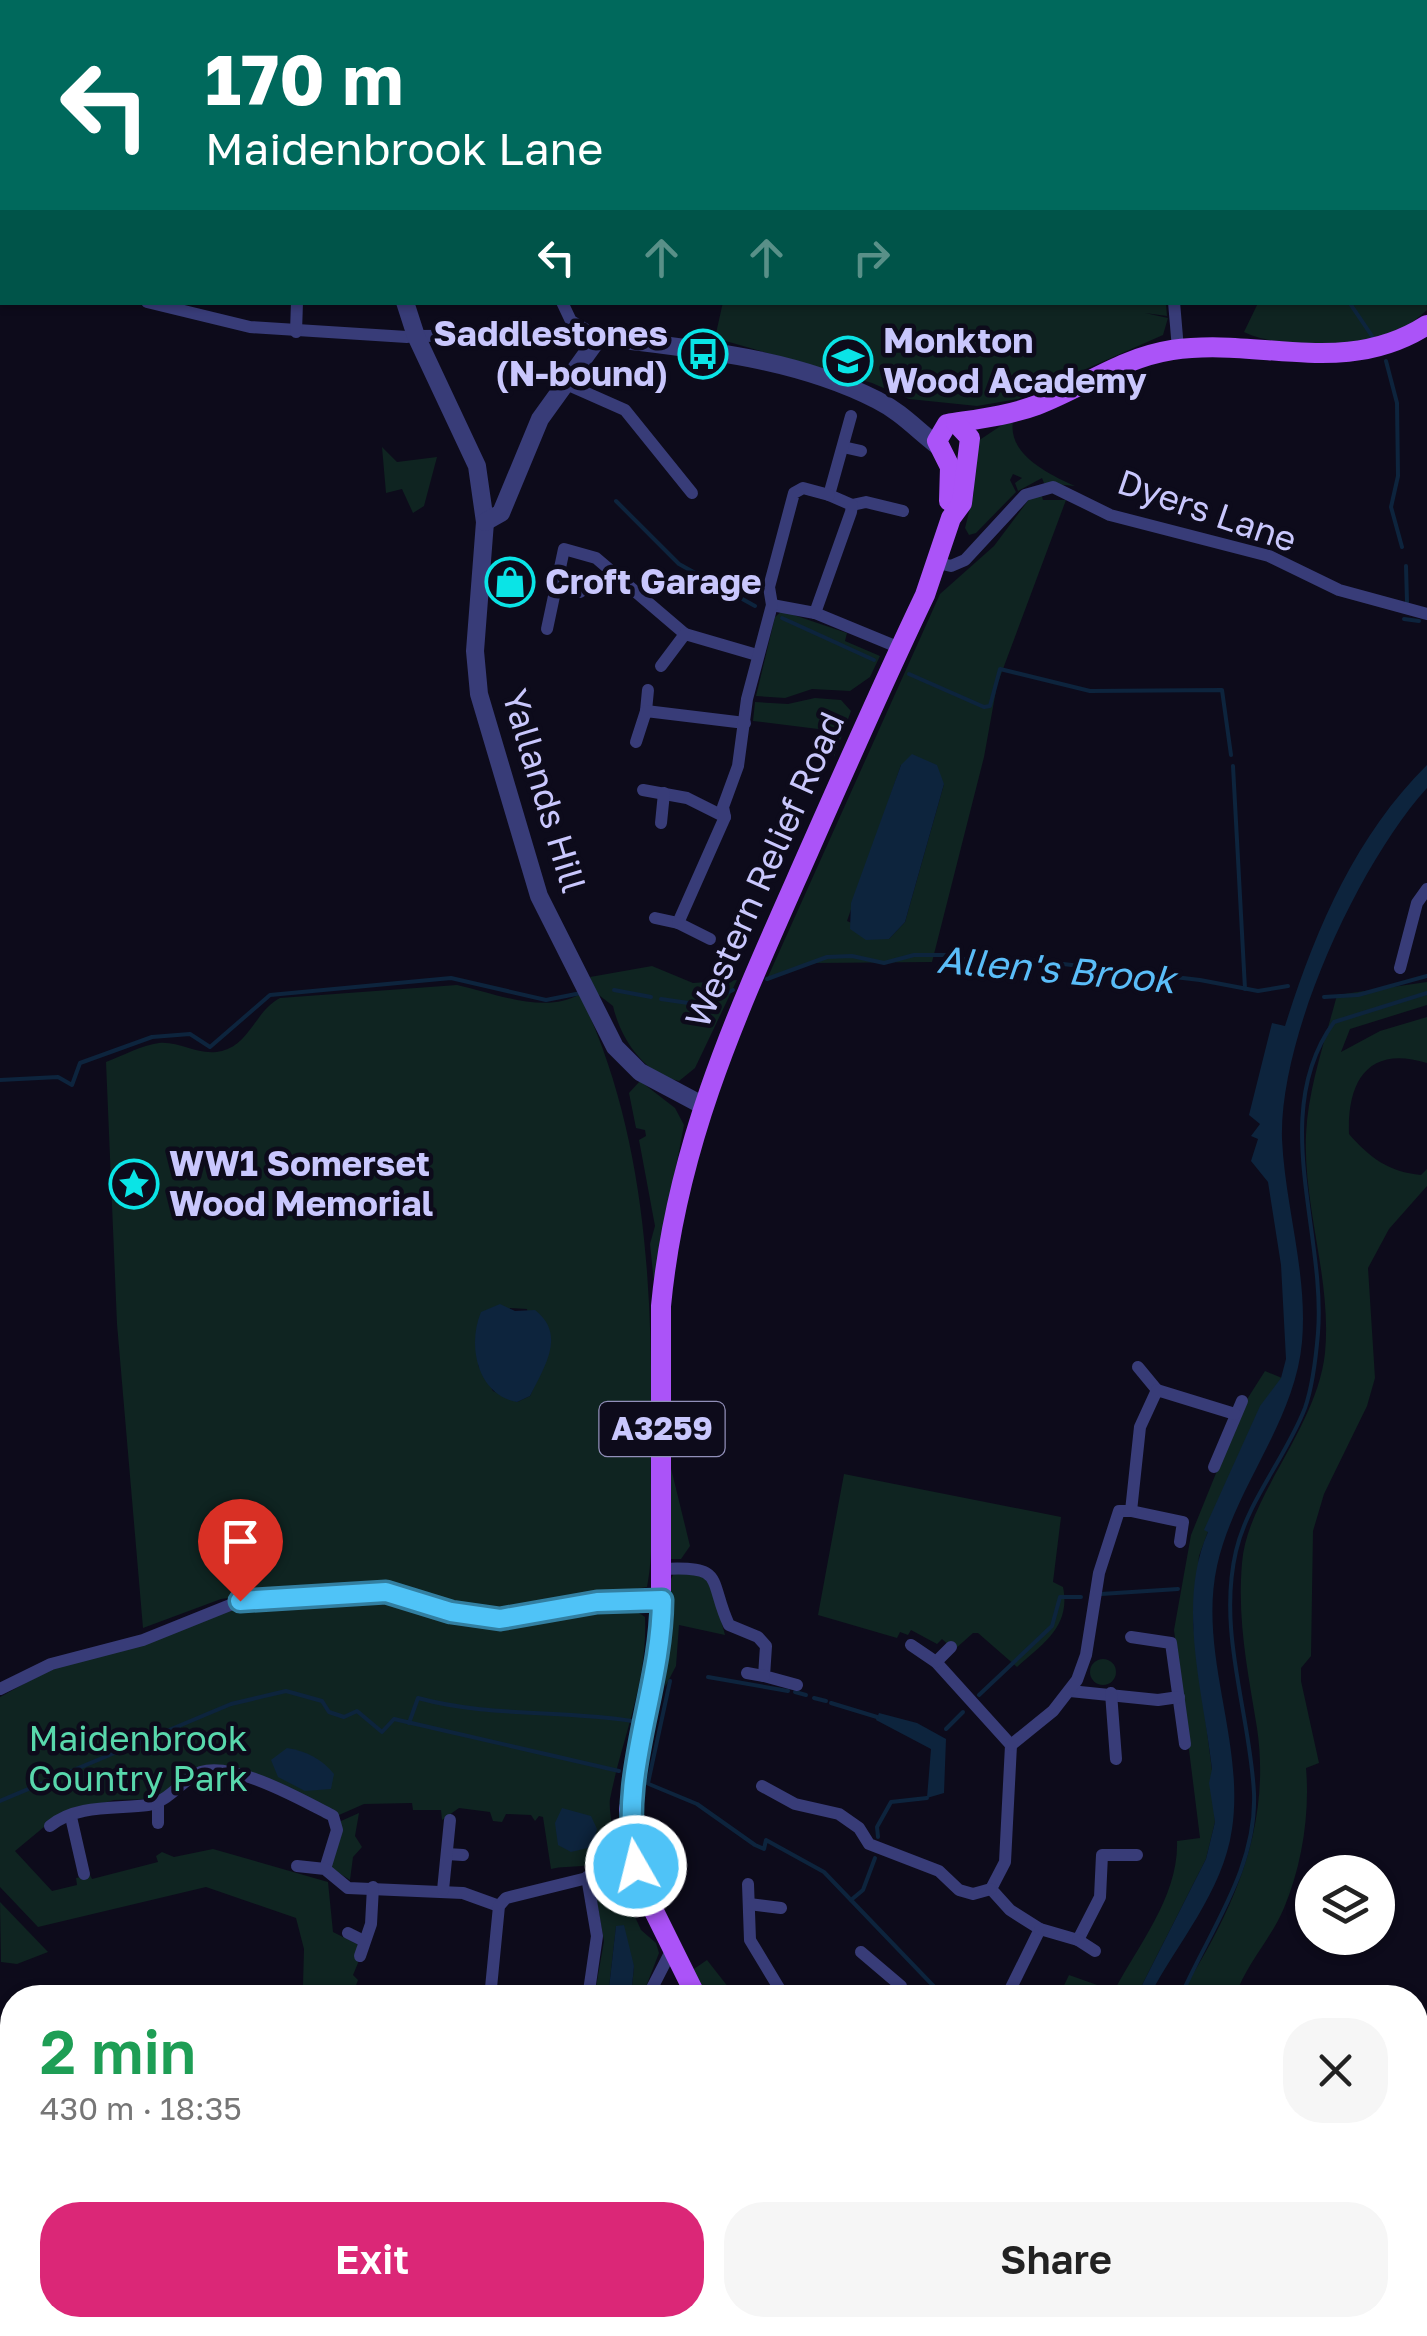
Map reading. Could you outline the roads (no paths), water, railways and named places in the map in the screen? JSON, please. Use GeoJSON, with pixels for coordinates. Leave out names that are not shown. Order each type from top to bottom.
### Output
{"type":"FeatureCollection","features":[{"type":"Feature","properties":{"kind":"main road"},"geometry":{"type":"LineString","coordinates":[[994,419],[958,455],[941,449],[938,435],[952,423],[994,419],[1036,405],[1124,362],[1178,349],[1335,356],[1386,346],[1427,325]]}},
{"type":"Feature","properties":{"kind":"main road"},"geometry":{"type":"LineString","coordinates":[[952,423],[968,431],[969,444]]}},
{"type":"Feature","properties":{"kind":"main road","name":"Western Relief Road"},"geometry":{"type":"LineString","coordinates":[[662,1569],[661,1306],[685,1160],[702,1105],[754,973],[938,564],[952,518],[962,503],[969,444]]}},
{"type":"Feature","properties":{"kind":"main road","name":"Western Relief Road"},"geometry":{"type":"LineString","coordinates":[[941,449],[950,467],[952,518]]}},
{"type":"Feature","properties":{"kind":"main road","name":"A3259"},"geometry":{"type":"LineString","coordinates":[[662,1569],[656,1672],[629,1792],[636,1866],[690,1985]]}},
{"type":"Feature","properties":{"kind":"street"},"geometry":{"type":"LineString","coordinates":[[159,305],[250,327],[296,332],[561,335],[580,328]]}},
{"type":"Feature","properties":{"kind":"street"},"geometry":{"type":"LineString","coordinates":[[296,332],[297,305]]}},
{"type":"Feature","properties":{"kind":"street","name":"Yallands Hill"},"geometry":{"type":"LineString","coordinates":[[406,305],[416,336],[465,434],[476,466],[484,522],[474,651],[478,694],[540,896],[615,1047],[640,1072],[702,1105]]}},
{"type":"Feature","properties":{"kind":"street"},"geometry":{"type":"LineString","coordinates":[[564,305],[580,328],[599,337],[705,348],[876,399],[910,420],[941,449]]}},
{"type":"Feature","properties":{"kind":"street"},"geometry":{"type":"LineString","coordinates":[[1174,305],[1178,349]]}},
{"type":"Feature","properties":{"kind":"street"},"geometry":{"type":"LineString","coordinates":[[484,522],[501,512],[540,419],[599,337]]}},
{"type":"Feature","properties":{"kind":"street"},"geometry":{"type":"LineString","coordinates":[[564,384],[625,410],[682,472],[692,493]]}},
{"type":"Feature","properties":{"kind":"street"},"geometry":{"type":"LineString","coordinates":[[830,495],[851,416]]}},
{"type":"Feature","properties":{"kind":"street"},"geometry":{"type":"LineString","coordinates":[[910,420],[952,423]]}},
{"type":"Feature","properties":{"kind":"street"},"geometry":{"type":"LineString","coordinates":[[843,447],[861,452]]}},
{"type":"Feature","properties":{"kind":"street","name":"Dyers Lane"},"geometry":{"type":"LineString","coordinates":[[938,564],[951,566],[964,560],[1025,495],[1053,487],[1077,495],[1110,515],[1270,556],[1339,590],[1427,614]]}},
{"type":"Feature","properties":{"kind":"street"},"geometry":{"type":"LineString","coordinates":[[678,923],[724,817],[772,605],[769,587],[794,492],[800,488],[852,505],[869,503],[903,511]]}},
{"type":"Feature","properties":{"kind":"street"},"geometry":{"type":"LineString","coordinates":[[814,613],[852,505]]}},
{"type":"Feature","properties":{"kind":"street"},"geometry":{"type":"LineString","coordinates":[[547,629],[564,549],[596,558],[685,634],[758,655]]}},
{"type":"Feature","properties":{"kind":"street"},"geometry":{"type":"LineString","coordinates":[[554,586],[580,592]]}},
{"type":"Feature","properties":{"kind":"street"},"geometry":{"type":"LineString","coordinates":[[772,605],[814,613],[900,648]]}},
{"type":"Feature","properties":{"kind":"street"},"geometry":{"type":"LineString","coordinates":[[661,666],[685,634]]}},
{"type":"Feature","properties":{"kind":"street"},"geometry":{"type":"LineString","coordinates":[[636,742],[648,690]]}},
{"type":"Feature","properties":{"kind":"street"},"geometry":{"type":"LineString","coordinates":[[646,711],[745,723]]}},
{"type":"Feature","properties":{"kind":"street"},"geometry":{"type":"LineString","coordinates":[[643,790],[687,798],[724,817]]}},
{"type":"Feature","properties":{"kind":"street"},"geometry":{"type":"LineString","coordinates":[[661,823],[664,793]]}},
{"type":"Feature","properties":{"kind":"street"},"geometry":{"type":"LineString","coordinates":[[1400,968],[1397,951],[1417,902],[1427,889]]}},
{"type":"Feature","properties":{"kind":"street"},"geometry":{"type":"LineString","coordinates":[[655,918],[678,923],[710,939]]}},
{"type":"Feature","properties":{"kind":"street"},"geometry":{"type":"LineString","coordinates":[[1138,1367],[1157,1390],[1239,1408],[1214,1467]]}},
{"type":"Feature","properties":{"kind":"street"},"geometry":{"type":"LineString","coordinates":[[1131,1512],[1140,1428],[1157,1390]]}},
{"type":"Feature","properties":{"kind":"street"},"geometry":{"type":"LineString","coordinates":[[1011,1744],[1054,1711],[1070,1691],[1086,1655],[1107,1545],[1120,1511],[1188,1518],[1180,1542]]}},
{"type":"Feature","properties":{"kind":"street"},"geometry":{"type":"LineString","coordinates":[[662,1569],[701,1570],[717,1582],[728,1625],[758,1637],[766,1646],[764,1676]]}},
{"type":"Feature","properties":{"kind":"street"},"geometry":{"type":"LineString","coordinates":[[0,1690],[51,1664],[143,1640],[240,1601],[386,1592],[451,1612],[500,1619],[597,1602],[662,1600]]}},
{"type":"Feature","properties":{"kind":"street"},"geometry":{"type":"LineString","coordinates":[[1131,1636],[1171,1643],[1185,1744]]}},
{"type":"Feature","properties":{"kind":"street"},"geometry":{"type":"LineString","coordinates":[[762,1786],[795,1804],[839,1814],[859,1828],[870,1844],[938,1871],[959,1890],[973,1894],[992,1889],[1005,1862],[1011,1744],[936,1662],[911,1645]]}},
{"type":"Feature","properties":{"kind":"street"},"geometry":{"type":"LineString","coordinates":[[936,1662],[951,1647]]}},
{"type":"Feature","properties":{"kind":"street"},"geometry":{"type":"LineString","coordinates":[[747,1673],[797,1685]]}},
{"type":"Feature","properties":{"kind":"street"},"geometry":{"type":"LineString","coordinates":[[1070,1691],[1158,1700],[1179,1697]]}},
{"type":"Feature","properties":{"kind":"street"},"geometry":{"type":"LineString","coordinates":[[1111,1693],[1116,1759]]}},
{"type":"Feature","properties":{"kind":"street"},"geometry":{"type":"LineString","coordinates":[[50,1826],[111,1805],[158,1802],[198,1774],[212,1770],[266,1783],[334,1816],[337,1830],[325,1868]]}},
{"type":"Feature","properties":{"kind":"street"},"geometry":{"type":"LineString","coordinates":[[158,1802],[158,1823]]}},
{"type":"Feature","properties":{"kind":"street"},"geometry":{"type":"LineString","coordinates":[[71,1816],[84,1874]]}},
{"type":"Feature","properties":{"kind":"street"},"geometry":{"type":"LineString","coordinates":[[443,1890],[450,1820]]}},
{"type":"Feature","properties":{"kind":"street"},"geometry":{"type":"LineString","coordinates":[[447,1854],[463,1855]]}},
{"type":"Feature","properties":{"kind":"street"},"geometry":{"type":"LineString","coordinates":[[1078,1940],[1100,1897],[1102,1855],[1136,1855]]}},
{"type":"Feature","properties":{"kind":"street"},"geometry":{"type":"LineString","coordinates":[[298,1866],[325,1868],[348,1888],[443,1890],[484,1897],[499,1906]]}},
{"type":"Feature","properties":{"kind":"street"},"geometry":{"type":"LineString","coordinates":[[491,1985],[499,1906],[506,1898],[636,1866]]}},
{"type":"Feature","properties":{"kind":"street"},"geometry":{"type":"LineString","coordinates":[[587,1877],[597,1931],[590,1985]]}},
{"type":"Feature","properties":{"kind":"street"},"geometry":{"type":"LineString","coordinates":[[748,1884],[750,1940],[777,1985]]}},
{"type":"Feature","properties":{"kind":"street"},"geometry":{"type":"LineString","coordinates":[[360,1956],[362,1940],[371,1924],[373,1887]]}},
{"type":"Feature","properties":{"kind":"street"},"geometry":{"type":"LineString","coordinates":[[992,1889],[1010,1910],[1040,1929],[1078,1940],[1095,1952]]}},
{"type":"Feature","properties":{"kind":"street"},"geometry":{"type":"LineString","coordinates":[[749,1904],[781,1908]]}},
{"type":"Feature","properties":{"kind":"street"},"geometry":{"type":"LineString","coordinates":[[1012,1985],[1040,1929]]}},
{"type":"Feature","properties":{"kind":"street"},"geometry":{"type":"LineString","coordinates":[[348,1933],[362,1940]]}},
{"type":"Feature","properties":{"kind":"street"},"geometry":{"type":"LineString","coordinates":[[654,1985],[671,1950]]}},
{"type":"Feature","properties":{"kind":"street"},"geometry":{"type":"LineString","coordinates":[[861,1952],[899,1985]]}},
{"type":"Feature","properties":{"kind":"water"},"geometry":{"type":"Polygon","coordinates":[[[912,754],[937,765],[944,784],[905,922],[889,939],[866,940],[850,929],[851,903],[901,765],[912,754]]]}},
{"type":"Feature","properties":{"kind":"water"},"geometry":{"type":"Polygon","coordinates":[[[1427,765],[1427,788],[1375,860],[1328,953],[1294,1051],[1285,1097],[1282,1139],[1302,1291],[1302,1342],[1288,1400],[1225,1537],[1213,1599],[1213,1632],[1232,1763],[1232,1829],[1219,1874],[1198,1916],[1156,1985],[1142,1985],[1206,1859],[1215,1822],[1193,1619],[1199,1560],[1208,1532],[1204,1530],[1260,1406],[1281,1378],[1286,1359],[1281,1265],[1268,1182],[1251,1161],[1258,1139],[1251,1136],[1260,1124],[1249,1115],[1272,1023],[1285,1026],[1340,886],[1401,793],[1427,765]]]}},
{"type":"Feature","properties":{"kind":"water"},"geometry":{"type":"Polygon","coordinates":[[[500,1304],[515,1311],[535,1310],[550,1330],[550,1351],[541,1374],[530,1396],[517,1402],[493,1390],[484,1379],[476,1353],[481,1312],[500,1304]]]}},
{"type":"Feature","properties":{"kind":"water"},"geometry":{"type":"Polygon","coordinates":[[[879,1713],[917,1723],[946,1739],[944,1793],[927,1798],[931,1749],[876,1720],[879,1713]]]}},
{"type":"Feature","properties":{"kind":"water"},"geometry":{"type":"Polygon","coordinates":[[[287,1748],[313,1756],[329,1769],[334,1774],[331,1789],[305,1791],[278,1777],[271,1760],[287,1748]]]}},
{"type":"Feature","properties":{"kind":"water"},"geometry":{"type":"Polygon","coordinates":[[[562,1808],[591,1816],[597,1829],[592,1847],[571,1852],[558,1845],[555,1823],[562,1808]]]}},
{"type":"Feature","properties":{"kind":"water"},"geometry":{"type":"Polygon","coordinates":[[[624,1925],[634,1966],[632,1985],[609,1985],[616,1926],[624,1925]]]}},
{"type":"Feature","properties":{"kind":"waterway"},"geometry":{"type":"LineString","coordinates":[[1351,305],[1374,339]]}},
{"type":"Feature","properties":{"kind":"waterway"},"geometry":{"type":"LineString","coordinates":[[1386,361],[1397,403],[1398,476],[1391,507],[1402,547]]}},
{"type":"Feature","properties":{"kind":"waterway"},"geometry":{"type":"LineString","coordinates":[[616,501],[679,564],[755,606]]}},
{"type":"Feature","properties":{"kind":"waterway"},"geometry":{"type":"LineString","coordinates":[[1406,566],[1407,602]]}},
{"type":"Feature","properties":{"kind":"waterway"},"geometry":{"type":"LineString","coordinates":[[782,618],[874,660]]}},
{"type":"Feature","properties":{"kind":"waterway"},"geometry":{"type":"LineString","coordinates":[[1404,619],[1419,621]]}},
{"type":"Feature","properties":{"kind":"waterway"},"geometry":{"type":"LineString","coordinates":[[909,674],[984,707],[990,706],[1000,669],[1090,691],[1222,690],[1231,755]]}},
{"type":"Feature","properties":{"kind":"waterway"},"geometry":{"type":"LineString","coordinates":[[1233,766],[1245,989]]}},
{"type":"Feature","properties":{"kind":"waterway","name":"Allen's Brook"},"geometry":{"type":"LineString","coordinates":[[767,979],[827,957],[852,956],[884,963],[914,955],[948,955],[988,965],[1029,960],[1200,980],[1258,991],[1288,986]]}},
{"type":"Feature","properties":{"kind":"waterway","name":"Allen's Brook"},"geometry":{"type":"LineString","coordinates":[[1324,997],[1358,995],[1427,976]]}},
{"type":"Feature","properties":{"kind":"waterway","name":"Allen's Brook"},"geometry":{"type":"LineString","coordinates":[[0,1080],[58,1077],[72,1085],[80,1063],[152,1037],[190,1034],[210,1047],[270,995],[451,978],[546,1000],[581,993]]}},
{"type":"Feature","properties":{"kind":"waterway","name":"Allen's Brook"},"geometry":{"type":"LineString","coordinates":[[614,990],[651,997]]}},
{"type":"Feature","properties":{"kind":"waterway","name":"Allen's Brook"},"geometry":{"type":"LineString","coordinates":[[661,999],[702,1005],[733,990]]}},
{"type":"Feature","properties":{"kind":"waterway"},"geometry":{"type":"LineString","coordinates":[[1186,1985],[1240,1874],[1253,1821],[1251,1763],[1230,1612],[1236,1551],[1258,1496],[1297,1426],[1314,1371],[1318,1294],[1304,1174],[1305,1095],[1315,1057],[1334,1022],[1427,993]]}},
{"type":"Feature","properties":{"kind":"waterway"},"geometry":{"type":"LineString","coordinates":[[1101,1594],[1178,1589]]}},
{"type":"Feature","properties":{"kind":"waterway"},"geometry":{"type":"LineString","coordinates":[[979,1695],[1052,1626],[1060,1597],[1081,1597]]}},
{"type":"Feature","properties":{"kind":"waterway"},"geometry":{"type":"LineString","coordinates":[[708,1677],[788,1691]]}},
{"type":"Feature","properties":{"kind":"waterway"},"geometry":{"type":"LineString","coordinates":[[648,1783],[670,1681]]}},
{"type":"Feature","properties":{"kind":"waterway"},"geometry":{"type":"LineString","coordinates":[[0,1801],[231,1704],[286,1691],[322,1701],[329,1712],[344,1717],[357,1711],[382,1732],[394,1719],[619,1771]]}},
{"type":"Feature","properties":{"kind":"waterway"},"geometry":{"type":"LineString","coordinates":[[795,1692],[806,1695]]}},
{"type":"Feature","properties":{"kind":"waterway"},"geometry":{"type":"LineString","coordinates":[[409,1723],[418,1698],[497,1711],[632,1721]]}},
{"type":"Feature","properties":{"kind":"waterway"},"geometry":{"type":"LineString","coordinates":[[814,1698],[826,1701]]}},
{"type":"Feature","properties":{"kind":"waterway"},"geometry":{"type":"LineString","coordinates":[[831,1703],[877,1717]]}},
{"type":"Feature","properties":{"kind":"waterway"},"geometry":{"type":"LineString","coordinates":[[946,1729],[963,1712]]}},
{"type":"Feature","properties":{"kind":"waterway"},"geometry":{"type":"LineString","coordinates":[[644,1782],[697,1804],[755,1845],[764,1849],[766,1840],[824,1872],[933,1985]]}},
{"type":"Feature","properties":{"kind":"waterway"},"geometry":{"type":"LineString","coordinates":[[878,1837],[877,1827],[891,1802],[927,1798]]}},
{"type":"Feature","properties":{"kind":"waterway"},"geometry":{"type":"LineString","coordinates":[[851,1900],[863,1890],[875,1858]]}},
{"type":"Feature","properties":{"kind":"place","name":"Saddlestones (N-bound)"},"geometry":{"type":"Point","coordinates":[703,354]}},
{"type":"Feature","properties":{"kind":"place","name":"Monkton Wood Academy"},"geometry":{"type":"Point","coordinates":[848,361]}},
{"type":"Feature","properties":{"kind":"place","name":"Croft Garage"},"geometry":{"type":"Point","coordinates":[510,582]}},
{"type":"Feature","properties":{"kind":"place","name":"WW1 Somerset Wood Memorial"},"geometry":{"type":"Point","coordinates":[134,1184]}},
{"type":"Feature","properties":{"kind":"park label","name":"Maidenbrook Country Park"},"geometry":{"type":"Point","coordinates":[138,1759]}}]}
